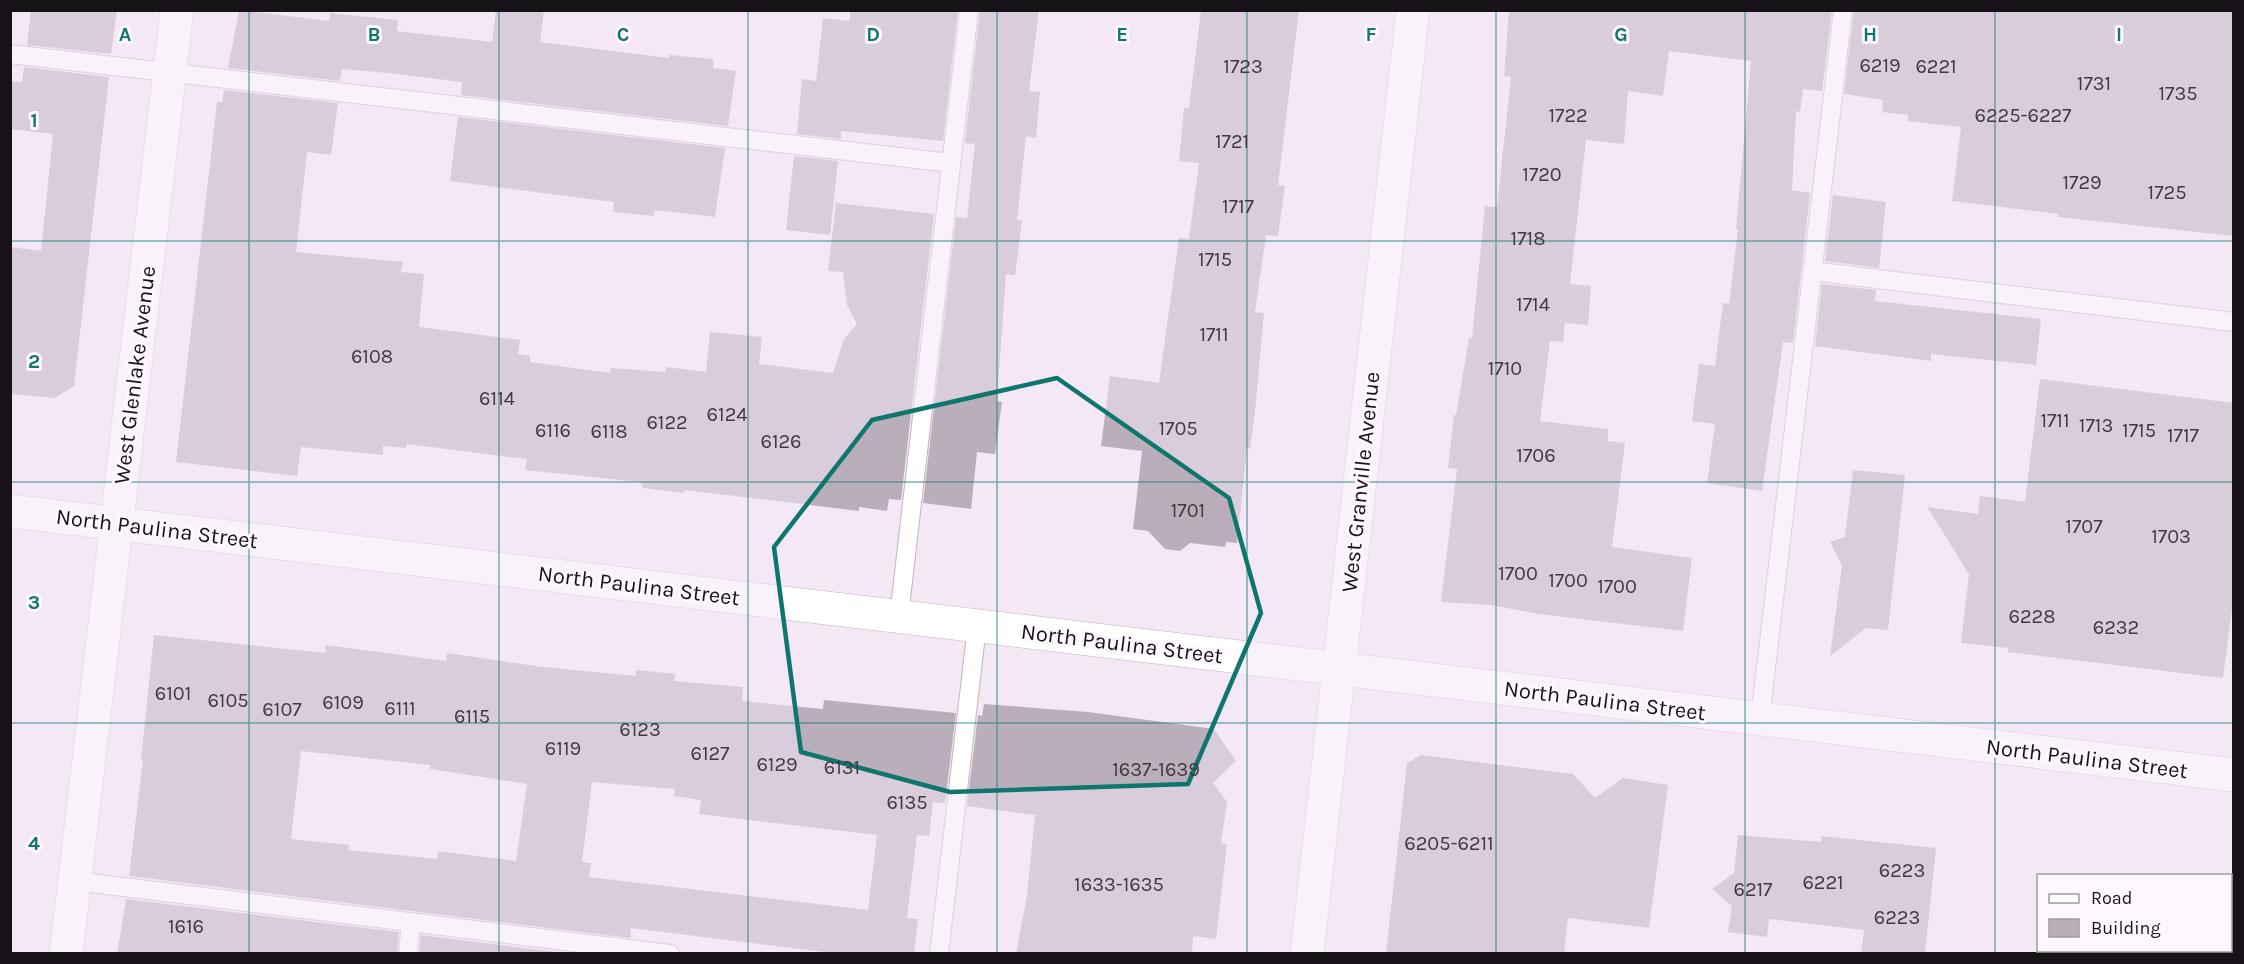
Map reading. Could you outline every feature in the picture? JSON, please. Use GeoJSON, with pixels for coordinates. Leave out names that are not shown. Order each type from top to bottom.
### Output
{"type":"FeatureCollection","features":[{"type":"Feature","properties":{"kind":"street","name":"West Glenlake Avenue"},"geometry":{"type":"LineString","coordinates":[[66,954],[177,10]]}},
{"type":"Feature","properties":{"kind":"street","name":"West Granville Avenue"},"geometry":{"type":"LineString","coordinates":[[1307,954],[1413,10]]}},
{"type":"Feature","properties":{"kind":"street","name":"North Paulina Street"},"geometry":{"type":"LineString","coordinates":[[10,511],[2234,775]]}},
{"type":"Feature","properties":{"kind":"lane"},"geometry":{"type":"LineString","coordinates":[[899,616],[969,10]]}},
{"type":"Feature","properties":{"kind":"lane"},"geometry":{"type":"LineString","coordinates":[[1760,719],[1843,10]]}},
{"type":"Feature","properties":{"kind":"lane"},"geometry":{"type":"LineString","coordinates":[[10,54],[951,163]]}},
{"type":"Feature","properties":{"kind":"lane"},"geometry":{"type":"LineString","coordinates":[[1812,271],[2234,322]]}},
{"type":"Feature","properties":{"kind":"lane"},"geometry":{"type":"LineString","coordinates":[[939,954],[977,626]]}},
{"type":"Feature","properties":{"kind":"lane"},"geometry":{"type":"LineString","coordinates":[[74,881],[670,954]]}},
{"type":"Feature","properties":{"kind":"lane"},"geometry":{"type":"LineString","coordinates":[[408,954],[411,922]]}},
{"type":"Feature","properties":{"kind":"highlighted area"},"geometry":{"type":"Polygon","coordinates":[[[1057,378],[1229,498],[1261,613],[1188,784],[950,792],[801,752],[774,547],[872,420],[1057,378]]]}},
{"type":"Feature","properties":{"kind":"building"},"geometry":{"type":"Polygon","coordinates":[[[31,10],[117,10],[111,54],[27,45],[31,10]]]}},
{"type":"Feature","properties":{"kind":"building"},"geometry":{"type":"Polygon","coordinates":[[[239,10],[329,21],[330,13],[398,20],[397,31],[492,42],[496,10],[544,10],[540,42],[669,58],[669,55],[713,59],[713,68],[736,71],[728,126],[461,95],[462,82],[388,73],[342,69],[340,81],[228,68],[239,10]]]}},
{"type":"Feature","properties":{"kind":"building"},"geometry":{"type":"Polygon","coordinates":[[[850,10],[958,10],[943,141],[841,131],[841,139],[797,134],[802,79],[816,81],[823,18],[850,21],[850,10]]]}},
{"type":"Feature","properties":{"kind":"building"},"geometry":{"type":"Polygon","coordinates":[[[980,10],[1039,10],[1029,91],[1040,92],[1036,138],[1026,136],[1017,220],[1022,220],[1015,275],[1006,274],[997,401],[1002,402],[995,454],[977,452],[971,509],[923,503],[956,217],[967,218],[975,144],[965,143],[980,10]]]}},
{"type":"Feature","properties":{"kind":"building"},"geometry":{"type":"Polygon","coordinates":[[[1201,10],[1299,10],[1278,185],[1285,186],[1278,236],[1266,235],[1255,312],[1264,313],[1255,411],[1250,449],[1247,448],[1237,543],[1226,542],[1225,547],[1190,543],[1180,551],[1165,549],[1148,531],[1133,529],[1142,451],[1101,446],[1110,376],[1159,383],[1179,238],[1189,239],[1199,163],[1179,161],[1184,108],[1189,108],[1201,10]]]}},
{"type":"Feature","properties":{"kind":"building"},"geometry":{"type":"Polygon","coordinates":[[[1509,10],[1832,10],[1822,91],[1803,89],[1800,112],[1796,111],[1792,190],[1810,193],[1793,343],[1783,342],[1762,491],[1707,483],[1715,424],[1692,421],[1699,364],[1715,366],[1723,303],[1729,304],[1738,230],[1736,229],[1751,61],[1669,51],[1663,96],[1628,91],[1624,144],[1586,140],[1570,284],[1591,286],[1588,325],[1565,323],[1563,342],[1550,341],[1540,421],[1608,429],[1608,441],[1625,443],[1612,547],[1692,558],[1683,631],[1539,614],[1490,605],[1441,602],[1457,469],[1448,468],[1454,415],[1456,415],[1469,338],[1472,338],[1485,206],[1497,207],[1511,77],[1504,76],[1509,10]]]}},
{"type":"Feature","properties":{"kind":"building"},"geometry":{"type":"Polygon","coordinates":[[[1854,10],[2234,10],[2234,236],[2058,217],[2058,214],[1952,201],[1961,127],[1908,121],[1908,115],[1882,112],[1883,100],[1844,94],[1854,10]]]}},
{"type":"Feature","properties":{"kind":"building"},"geometry":{"type":"Polygon","coordinates":[[[24,67],[109,77],[74,386],[55,398],[10,394],[10,247],[41,251],[53,134],[10,129],[10,81],[22,82],[24,67]]]}},
{"type":"Feature","properties":{"kind":"building"},"geometry":{"type":"Polygon","coordinates":[[[224,90],[338,103],[331,155],[307,152],[296,252],[403,262],[401,272],[424,274],[419,327],[520,340],[518,354],[530,356],[530,362],[610,373],[611,368],[665,372],[666,367],[706,372],[710,332],[762,337],[759,364],[833,373],[844,339],[857,324],[847,305],[843,272],[828,271],[836,203],[934,214],[901,500],[889,499],[887,511],[859,507],[859,511],[685,490],[684,493],[643,488],[641,482],[525,470],[527,459],[407,444],[406,448],[383,446],[383,455],[301,447],[297,476],[176,462],[217,102],[222,102],[224,90]]]}},
{"type":"Feature","properties":{"kind":"building"},"geometry":{"type":"Polygon","coordinates":[[[458,117],[725,148],[715,217],[655,210],[654,216],[613,212],[614,202],[450,181],[458,117]]]}},
{"type":"Feature","properties":{"kind":"building"},"geometry":{"type":"Polygon","coordinates":[[[794,156],[838,161],[830,235],[786,230],[794,156]]]}},
{"type":"Feature","properties":{"kind":"building"},"geometry":{"type":"Polygon","coordinates":[[[1833,195],[1886,202],[1879,268],[1825,261],[1833,195]]]}},
{"type":"Feature","properties":{"kind":"building"},"geometry":{"type":"Polygon","coordinates":[[[1822,284],[1876,290],[1875,301],[2041,319],[2036,365],[1931,354],[1931,361],[1815,346],[1822,284]]]}},
{"type":"Feature","properties":{"kind":"building"},"geometry":{"type":"Polygon","coordinates":[[[2040,379],[2234,403],[2234,593],[2223,678],[2008,652],[2008,648],[1961,643],[1969,574],[1927,507],[1978,514],[1980,496],[2025,502],[2040,379]]]}},
{"type":"Feature","properties":{"kind":"building"},"geometry":{"type":"Polygon","coordinates":[[[1853,470],[1905,475],[1888,630],[1866,628],[1830,656],[1842,566],[1830,542],[1845,537],[1853,470]]]}},
{"type":"Feature","properties":{"kind":"building"},"geometry":{"type":"Polygon","coordinates":[[[154,635],[325,653],[326,645],[446,661],[447,653],[543,667],[636,676],[636,670],[675,674],[674,681],[743,687],[742,701],[823,709],[824,700],[956,713],[945,803],[933,802],[929,836],[917,835],[907,918],[918,919],[914,954],[840,954],[631,928],[630,938],[129,876],[143,760],[141,760],[154,635]],[[301,751],[291,839],[349,845],[348,850],[437,859],[438,851],[516,861],[527,784],[430,769],[430,765],[301,751]],[[592,782],[582,862],[591,863],[589,877],[868,910],[877,835],[699,814],[701,800],[674,796],[675,789],[592,782]]]}},
{"type":"Feature","properties":{"kind":"building"},"geometry":{"type":"Polygon","coordinates":[[[984,704],[1088,712],[1214,729],[1236,761],[1213,783],[1227,802],[1221,843],[1227,844],[1216,939],[1193,936],[1192,954],[1016,954],[1027,896],[1035,815],[967,806],[978,715],[982,716],[984,704]]]}},
{"type":"Feature","properties":{"kind":"building"},"geometry":{"type":"Polygon","coordinates":[[[1421,755],[1573,774],[1595,798],[1623,778],[1668,785],[1649,928],[1568,918],[1564,954],[1386,954],[1407,763],[1421,755]]]}},
{"type":"Feature","properties":{"kind":"building"},"geometry":{"type":"Polygon","coordinates":[[[1738,835],[1821,842],[1821,836],[1936,848],[1925,954],[1861,954],[1864,930],[1769,919],[1767,937],[1728,932],[1732,906],[1712,889],[1734,873],[1738,835]]]}},
{"type":"Feature","properties":{"kind":"building"},"geometry":{"type":"Polygon","coordinates":[[[126,899],[399,932],[397,954],[117,954],[126,899]]]}},
{"type":"Feature","properties":{"kind":"building"},"geometry":{"type":"Polygon","coordinates":[[[421,935],[573,954],[419,954],[421,935]]]}}]}
